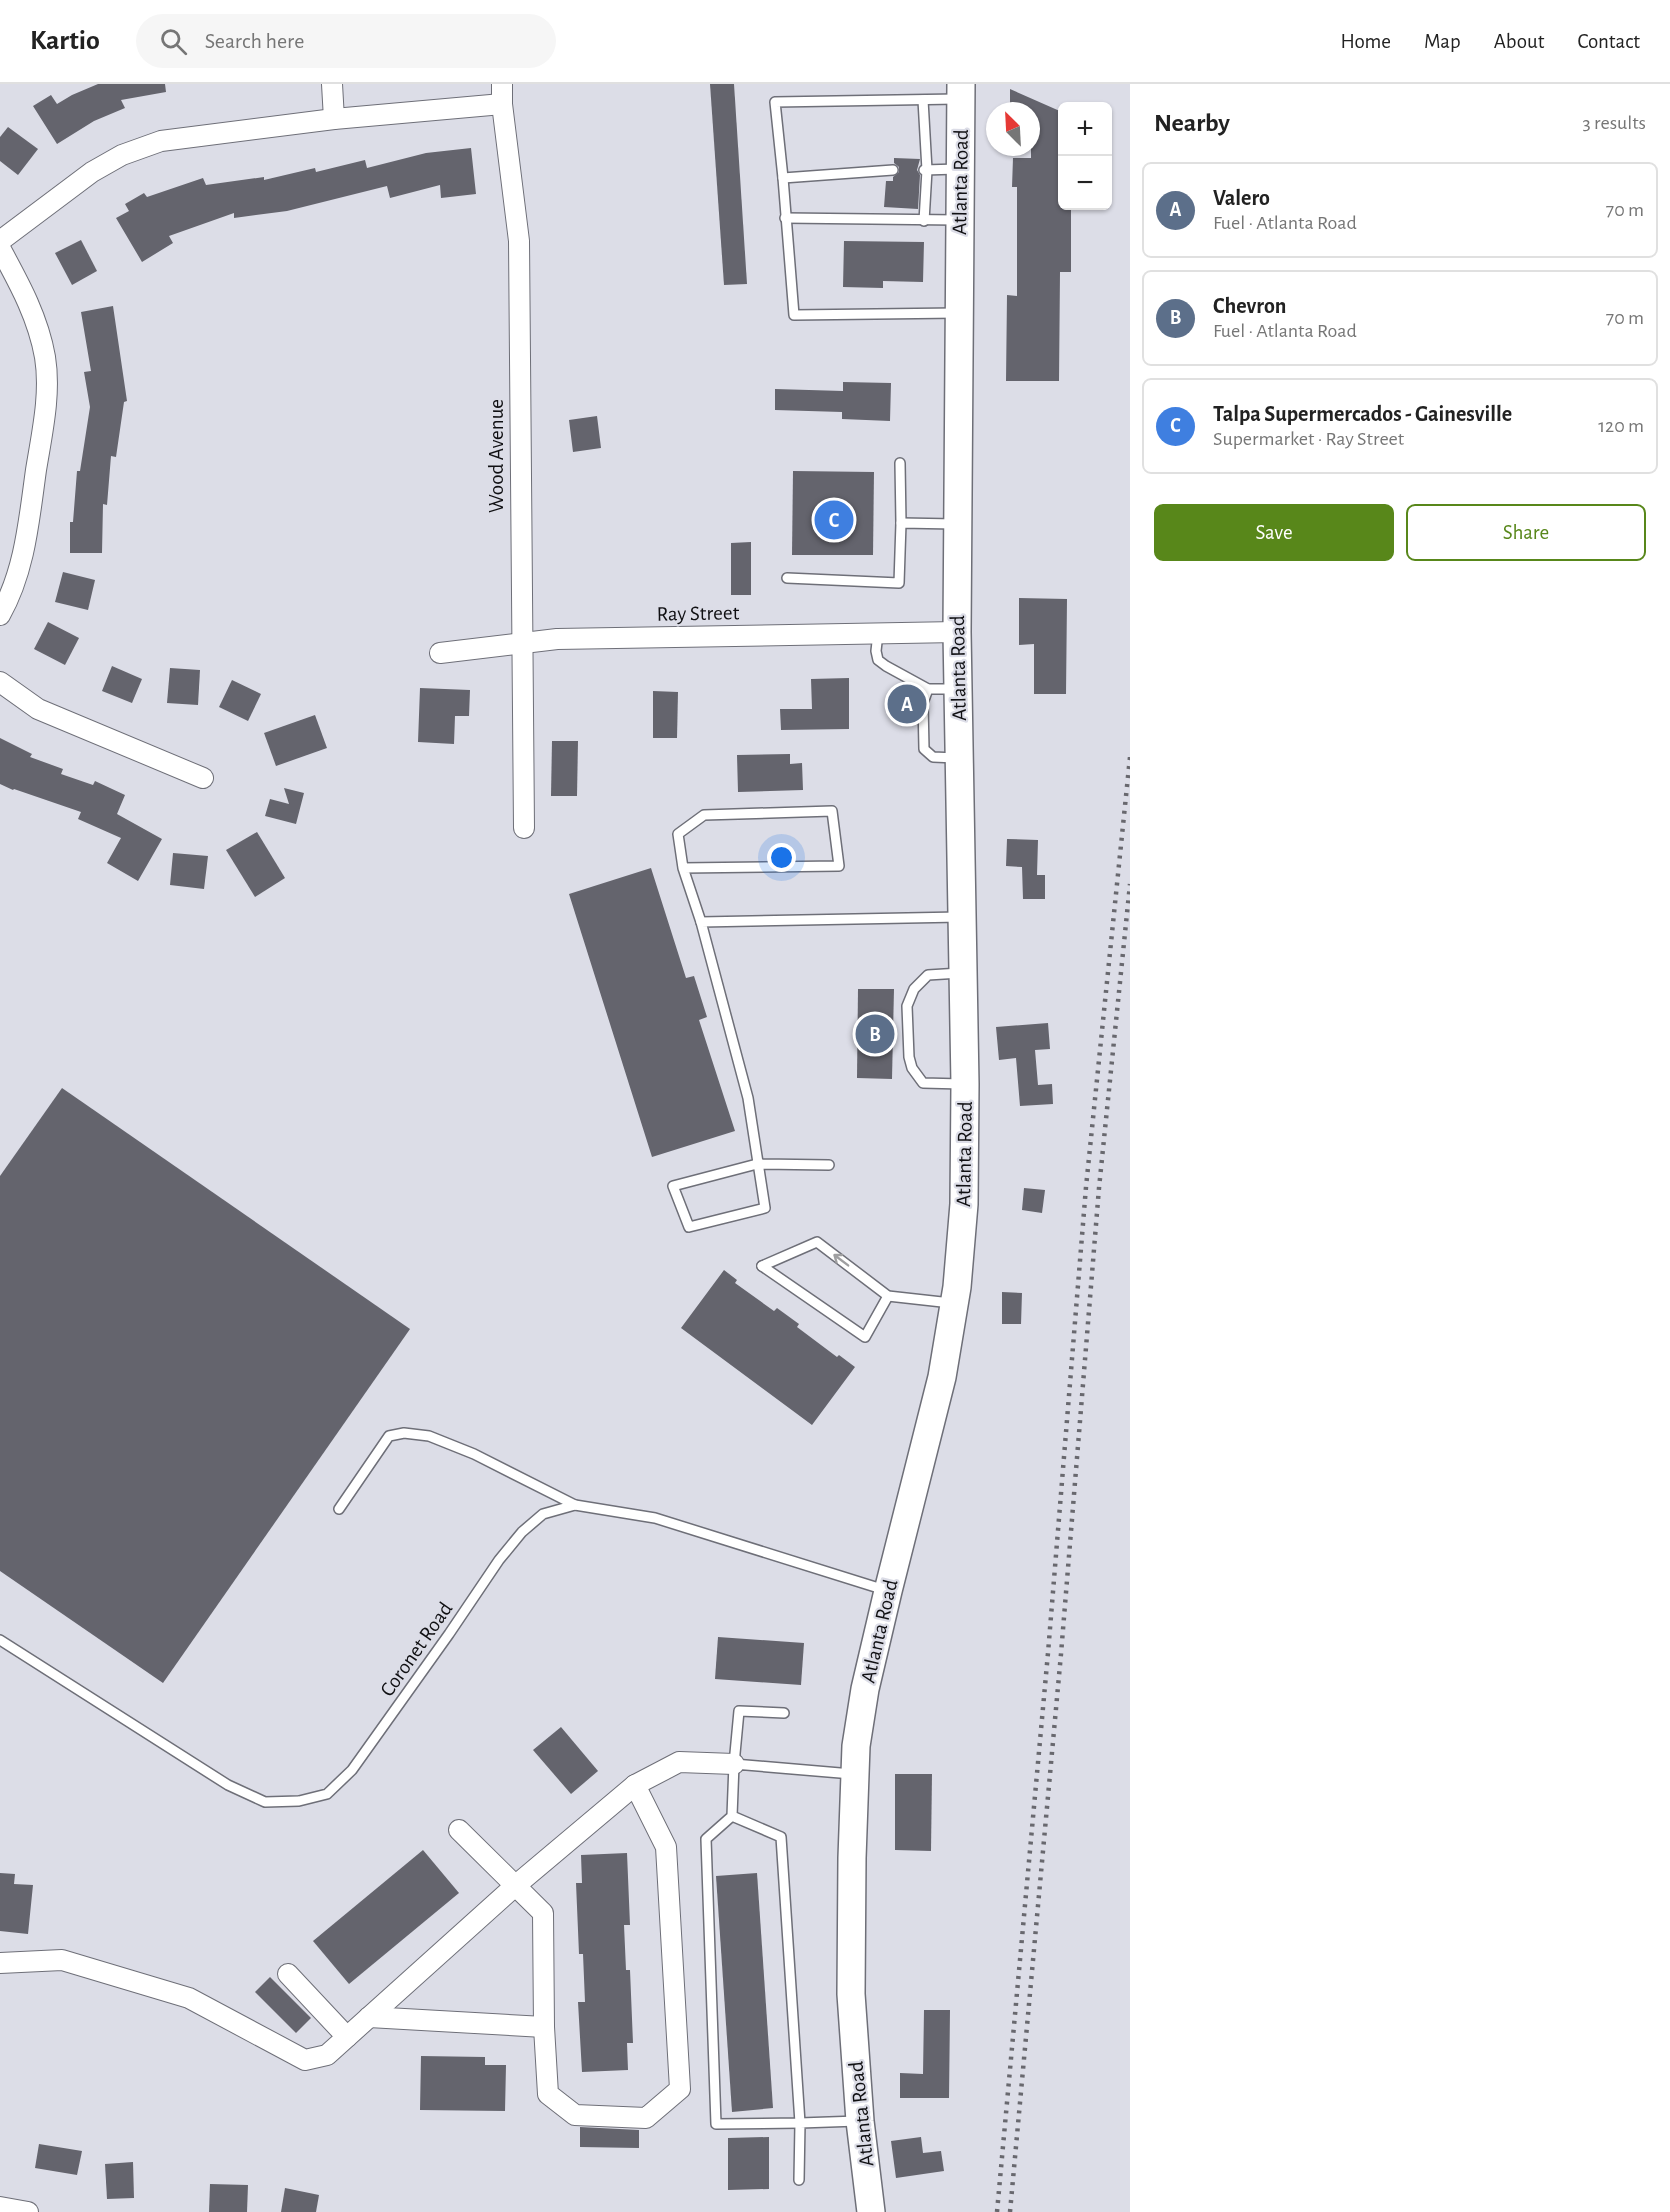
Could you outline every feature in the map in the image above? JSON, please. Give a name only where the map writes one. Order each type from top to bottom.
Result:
[{"type":"main road","name":"Atlanta Road","points":[[871,2212],[860,2121],[851,1994],[856,1746],[865,1689],[942,1377],[954,1303],[964,1204],[965,1084],[957,632],[961,91]]},
{"type":"street","points":[[332,84],[334,119]]},
{"type":"street","name":"Wood Avenue","points":[[502,84],[502,104],[519,241],[524,828]]},
{"type":"street","points":[[0,241],[92,172],[122,155],[161,141],[334,119],[502,104]]},
{"type":"street","points":[[0,248],[36,320],[45,358],[46,404],[23,554],[10,597],[0,615]]},
{"type":"street","name":"Ray Street","points":[[440,653],[557,639],[957,632]]},
{"type":"street","points":[[0,682],[38,709],[203,778]]},
{"type":"street","points":[[0,1963],[62,1960],[189,1998],[305,2060],[327,2055],[515,1886],[635,1785],[679,1762],[734,1764]]},
{"type":"street","points":[[459,1830],[543,1913],[544,2027],[548,2094],[575,2115],[646,2118],[680,2089],[666,1847],[635,1785]]},
{"type":"street","points":[[288,1974],[347,2037]]},
{"type":"street","points":[[369,2017],[544,2027]]},
{"type":"street","points":[[0,2207],[28,2212]]},
{"type":"lane","points":[[959,313],[794,315],[775,102],[923,100],[961,91]]},
{"type":"lane","points":[[923,100],[924,221]]},
{"type":"lane","points":[[925,170],[960,169]]},
{"type":"lane","points":[[783,178],[893,170]]},
{"type":"lane","points":[[785,218],[960,220]]},
{"type":"lane","points":[[787,578],[899,582],[900,464]]},
{"type":"lane","points":[[901,523],[958,524]]},
{"type":"lane","points":[[878,633],[876,651],[878,660],[886,666],[928,688],[958,689]]},
{"type":"lane","points":[[928,688],[922,703],[924,749],[933,757],[959,758]]},
{"type":"lane","points":[[682,868],[839,866],[832,811],[704,815],[678,834],[682,868],[700,922],[748,1098],[757,1164],[765,1208],[690,1227],[674,1186],[757,1164],[829,1165]]},
{"type":"lane","points":[[700,922],[962,917]]},
{"type":"lane","points":[[963,972],[928,975],[914,989],[907,1006],[909,1057],[912,1068],[923,1083],[965,1084]]},
{"type":"lane","points":[[888,1296],[865,1337],[762,1266],[817,1242],[888,1296],[954,1303]]},
{"type":"lane","points":[[339,1509],[389,1436],[404,1433],[429,1436],[474,1454],[576,1505]]},
{"type":"lane","name":"Coronet Road","points":[[0,1640],[228,1785],[265,1802],[299,1801],[327,1794],[352,1770],[499,1560],[522,1532],[543,1514],[576,1505],[655,1518],[888,1591]]},
{"type":"lane","points":[[784,1713],[739,1711],[732,1816],[705,1839],[716,2124],[860,2121]]},
{"type":"lane","points":[[734,1764],[854,1774]]},
{"type":"lane","points":[[732,1816],[781,1837],[800,2123],[800,2180]]},
{"type":"building","points":[[98,84],[165,84],[166,92],[121,100],[125,108],[94,121],[57,144],[33,106],[51,95],[57,104]]},
{"type":"building","points":[[710,84],[734,84],[747,284],[724,285]]},
{"type":"building","points":[[1010,89],[1039,102],[1010,102]]},
{"type":"building","points":[[1040,102],[1058,110],[1058,210],[1071,210],[1071,272],[1060,272],[1059,381],[1006,381],[1007,295],[1017,296],[1017,187],[1012,187],[1013,158],[1031,158],[1031,156],[1040,156]]},
{"type":"building","points":[[8,127],[38,149],[18,175],[0,161],[0,137]]},
{"type":"building","points":[[471,148],[476,194],[441,198],[440,185],[390,198],[387,186],[287,211],[234,218],[234,213],[169,236],[173,243],[142,262],[116,218],[129,211],[125,204],[144,193],[147,197],[203,178],[206,185],[264,177],[264,180],[315,168],[316,172],[365,160],[367,168],[426,153]]},
{"type":"building","points":[[894,158],[920,159],[917,170],[920,175],[918,209],[884,207],[886,181],[893,181],[893,177],[899,172]]},
{"type":"building","points":[[81,240],[97,271],[72,285],[55,253]]},
{"type":"building","points":[[844,241],[924,242],[923,282],[883,281],[883,288],[843,287]]},
{"type":"building","points":[[113,306],[127,401],[124,402],[116,457],[111,456],[107,505],[103,504],[102,553],[70,553],[70,522],[73,522],[77,471],[80,471],[90,407],[84,372],[91,371],[81,312]]},
{"type":"building","points":[[843,382],[891,383],[890,421],[842,419],[842,412],[775,410],[775,389],[843,391]]},
{"type":"building","points":[[597,416],[601,448],[573,452],[569,420]]},
{"type":"building","points":[[793,471],[874,472],[873,555],[792,555]]},
{"type":"building","points":[[751,542],[751,595],[731,595],[731,543]]},
{"type":"building","points":[[63,572],[95,580],[88,610],[55,602]]},
{"type":"building","points":[[1019,598],[1067,599],[1066,694],[1034,694],[1034,644],[1019,645]]},
{"type":"building","points":[[48,622],[79,638],[65,665],[34,649]]},
{"type":"building","points":[[112,666],[142,679],[132,703],[102,691]]},
{"type":"building","points":[[170,668],[200,670],[198,705],[167,703]]},
{"type":"building","points":[[849,678],[849,729],[781,730],[780,709],[812,709],[811,679]]},
{"type":"building","points":[[232,680],[261,694],[248,721],[219,707]]},
{"type":"building","points":[[420,688],[470,690],[469,716],[455,716],[454,744],[418,742]]},
{"type":"building","points":[[898,690],[915,690],[916,719],[899,720]]},
{"type":"building","points":[[653,691],[678,692],[677,738],[653,738]]},
{"type":"building","points":[[315,715],[327,748],[276,766],[264,733]]},
{"type":"building","points":[[0,738],[32,754],[30,757],[63,769],[61,774],[93,785],[95,781],[125,795],[117,814],[162,839],[138,881],[107,863],[121,838],[78,819],[81,812],[0,784]]},
{"type":"building","points":[[552,741],[578,741],[577,796],[551,796]]},
{"type":"building","points":[[790,754],[790,764],[802,763],[803,790],[738,792],[737,755]]},
{"type":"building","points":[[284,788],[304,793],[296,824],[265,816],[270,799],[289,804]]},
{"type":"building","points":[[257,832],[285,878],[255,897],[226,850]]},
{"type":"building","points":[[1007,839],[1038,840],[1037,875],[1045,875],[1045,899],[1023,899],[1022,867],[1006,866]]},
{"type":"building","points":[[173,853],[208,856],[204,889],[170,885]]},
{"type":"building","points":[[651,868],[686,978],[694,976],[707,1017],[699,1020],[735,1131],[652,1157],[569,894]]},
{"type":"building","points":[[858,989],[894,989],[892,1079],[857,1078]]},
{"type":"building","points":[[1048,1023],[1050,1049],[1035,1050],[1038,1085],[1052,1084],[1053,1104],[1020,1106],[1016,1058],[999,1060],[996,1027]]},
{"type":"building","points":[[62,1088],[410,1329],[163,1683],[0,1571],[0,1176]]},
{"type":"building","points":[[1024,1188],[1045,1190],[1042,1213],[1022,1210]]},
{"type":"building","points":[[724,1270],[737,1280],[735,1283],[774,1311],[777,1308],[799,1324],[797,1327],[837,1357],[839,1355],[855,1367],[812,1425],[681,1328]]},
{"type":"building","points":[[1002,1292],[1022,1293],[1021,1324],[1002,1324]]},
{"type":"building","points":[[718,1637],[804,1643],[801,1685],[715,1679]]},
{"type":"building","points":[[561,1727],[598,1771],[571,1794],[533,1750]]},
{"type":"building","points":[[895,1774],[932,1774],[931,1851],[895,1850]]},
{"type":"building","points":[[423,1850],[459,1893],[349,1984],[313,1941]]},
{"type":"building","points":[[627,1853],[630,1925],[624,1925],[626,1970],[630,1970],[633,2043],[627,2043],[628,2070],[582,2072],[578,2002],[585,2002],[583,1954],[579,1954],[576,1883],[582,1883],[581,1855]]},
{"type":"building","points":[[0,1873],[15,1874],[14,1884],[33,1885],[28,1934],[0,1931]]},
{"type":"building","points":[[757,1873],[773,2108],[732,2112],[716,1876]]},
{"type":"building","points":[[270,1977],[311,2018],[296,2033],[255,1992]]},
{"type":"building","points":[[924,2010],[950,2010],[949,2098],[900,2098],[900,2073],[923,2074]]},
{"type":"building","points":[[421,2056],[485,2057],[485,2065],[506,2065],[505,2111],[420,2110]]},
{"type":"building","points":[[580,2127],[639,2130],[639,2148],[580,2147]]},
{"type":"building","points":[[769,2137],[769,2189],[728,2190],[728,2138]]},
{"type":"building","points":[[921,2137],[923,2153],[941,2151],[944,2171],[896,2178],[891,2141]]},
{"type":"building","points":[[39,2144],[82,2151],[77,2175],[35,2168]]},
{"type":"building","points":[[133,2162],[134,2198],[107,2199],[105,2164]]},
{"type":"building","points":[[210,2184],[248,2185],[247,2212],[209,2212]]},
{"type":"building","points":[[285,2188],[319,2195],[316,2212],[281,2212]]},
{"type":"railway","points":[[997,2212],[1048,1653],[1086,1187],[1130,757]]},
{"type":"railway","points":[[1010,2212],[1061,1654],[1099,1188],[1130,884]]},
{"type":"place","name":"Talpa Supermercados - Gainesville","points":[[834,520]]},
{"type":"place","name":"Valero","points":[[907,704]]},
{"type":"place","name":"Chevron","points":[[875,1034]]}]
